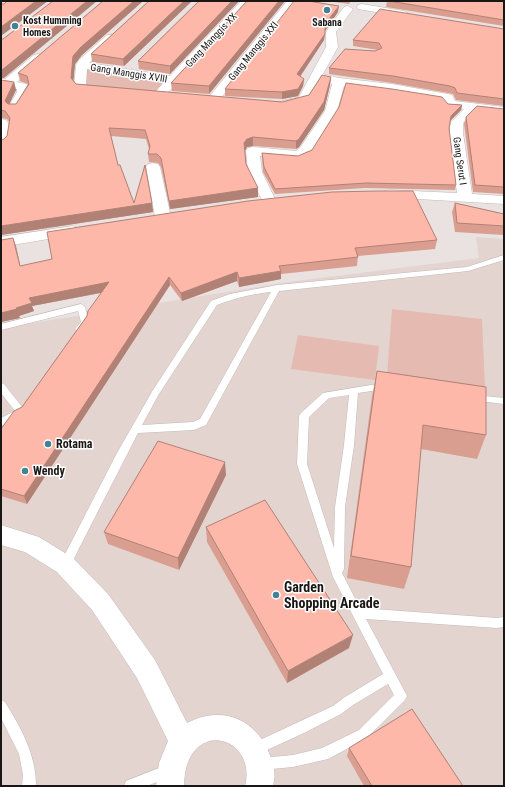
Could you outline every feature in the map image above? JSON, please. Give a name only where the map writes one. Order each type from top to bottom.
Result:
[{"type":"street","name":"Gang Manggis XX","points":[[158,96],[247,1]]},
{"type":"street","name":"Gang Manggis XXI","points":[[213,100],[297,1]]},
{"type":"street","points":[[268,104],[282,105],[304,99],[332,47],[331,32],[344,8],[364,4],[416,16]]},
{"type":"street","name":"Gang Manggis XVIII","points":[[122,27],[85,60],[82,65],[174,80]]},
{"type":"street","points":[[330,49],[345,51]]},
{"type":"street","points":[[4,83],[44,52]]},
{"type":"street","points":[[128,72],[139,61]]},
{"type":"street","points":[[82,65],[80,86],[83,88],[113,91]]},
{"type":"street","points":[[316,76],[339,82],[448,98],[449,103],[504,111]]},
{"type":"street","points":[[285,200],[262,202],[255,172],[253,151],[298,155],[306,152],[331,111],[339,82]]},
{"type":"street","points":[[4,83],[23,87],[23,92],[14,108]]},
{"type":"street","points":[[143,94],[174,97]]},
{"type":"street","points":[[306,95],[334,100]]},
{"type":"street","points":[[197,99],[226,102]]},
{"type":"street","name":"Gang Serut I","points":[[465,197],[456,133],[457,122],[466,115],[472,107]]},
{"type":"street","points":[[1,123],[4,127],[1,143]]},
{"type":"street","points":[[148,219],[170,216],[153,167]]},
{"type":"street","points":[[376,194],[504,200]]},
{"type":"street","points":[[1,242],[88,228]]},
{"type":"street","points":[[1,535],[31,544],[65,564],[100,602],[146,669],[183,742]]},
{"type":"street","points":[[170,778],[175,754],[183,742],[201,730],[221,727],[234,731],[246,738],[259,773]]},
{"type":"lane","points":[[65,564],[156,392],[214,303],[256,290],[468,269],[504,257]]},
{"type":"lane","points":[[136,429],[194,426],[202,422],[277,288]]},
{"type":"lane","points":[[1,327],[81,307],[85,322],[76,335]]},
{"type":"lane","points":[[1,386],[23,408],[1,422]]},
{"type":"lane","points":[[259,773],[293,761],[323,754],[363,734],[401,696],[338,577],[302,464],[304,416],[326,395],[371,388],[394,391]]},
{"type":"lane","points":[[338,577],[340,507],[349,445],[354,391]]},
{"type":"lane","points":[[465,397],[504,401]]},
{"type":"lane","points":[[357,613],[497,623],[504,622]]},
{"type":"lane","points":[[259,773],[302,728],[337,710],[349,701],[391,676]]},
{"type":"lane","points":[[1,706],[24,750],[30,778],[29,786]]},
{"type":"lane","points":[[131,786],[170,778]]},
{"type":"shaded area","points":[[88,68],[167,81],[154,97],[81,92],[83,74]]},
{"type":"shaded area","points":[[476,237],[504,239],[504,786],[1,786],[1,328],[288,282],[479,258]]},
{"type":"shaded area","points":[[392,309],[482,319],[485,388],[387,376]]},
{"type":"shaded area","points":[[298,335],[379,346],[375,380],[291,369]]},
{"type":"building","points":[[7,1],[36,1],[1,27],[1,4],[4,4]]},
{"type":"building","points":[[53,1],[87,1],[1,70],[1,39]]},
{"type":"building","points":[[103,1],[134,1],[81,47],[73,56],[71,78],[76,84],[282,102],[309,95],[322,75],[331,77],[324,102],[299,139],[296,141],[253,137],[247,139],[244,143],[246,164],[258,188],[169,201],[161,158],[157,154],[148,154],[150,146],[145,130],[109,128],[118,165],[120,165],[134,203],[145,165],[152,203],[1,226],[1,140],[7,136],[10,118],[5,111],[1,110],[1,80],[14,82],[5,101],[8,104],[16,104],[29,84],[27,76],[18,73]]},
{"type":"building","points":[[149,1],[184,1],[123,59],[91,54]]},
{"type":"building","points":[[199,1],[232,1],[170,66],[138,61]]},
{"type":"building","points":[[247,1],[279,1],[209,86],[171,83]]},
{"type":"building","points":[[294,1],[308,1],[339,6],[325,24],[325,34],[297,74],[304,79],[298,89],[282,92],[225,89]]},
{"type":"building","points":[[389,1],[504,1],[504,20]]},
{"type":"building","points":[[380,9],[504,29],[504,99],[457,93],[455,88],[450,86],[393,76],[329,68],[345,49],[375,51],[382,48],[379,43],[353,40]]},
{"type":"building","points":[[346,83],[442,97],[448,104],[462,105],[451,116],[449,128],[456,185],[366,183],[275,189],[264,167],[262,153],[298,156],[312,150],[339,107]]},
{"type":"building","points":[[477,106],[504,109],[504,187],[475,185],[466,117]]},
{"type":"building","points":[[413,191],[437,240],[355,248],[358,257],[279,266],[281,271],[239,278],[237,272],[181,293],[169,277],[24,496],[1,489],[1,429],[14,411],[22,407],[87,316],[88,311],[109,282],[29,298],[32,303],[1,313],[1,240],[13,238],[20,266],[52,259],[47,232],[248,201],[332,192]]},
{"type":"building","points":[[455,203],[504,214],[504,226],[457,223]]},
{"type":"building","points":[[377,371],[486,387],[486,435],[423,425],[411,567],[351,556]]},
{"type":"building","points":[[158,441],[225,462],[178,558],[104,532]]},
{"type":"building","name":"Garden Shopping Arcade","points":[[265,500],[353,635],[288,671],[206,527]]},
{"type":"building","points":[[412,709],[463,786],[372,786],[349,748]]},
{"type":"place","name":"Sabana","points":[[327,10]]},
{"type":"place","name":"Kost Humming Homes","points":[[15,26]]},
{"type":"place","name":"Rotama","points":[[48,444]]},
{"type":"place","name":"Wendy","points":[[25,471]]},
{"type":"place","name":"Garden Shopping Arcade","points":[[276,595]]}]
